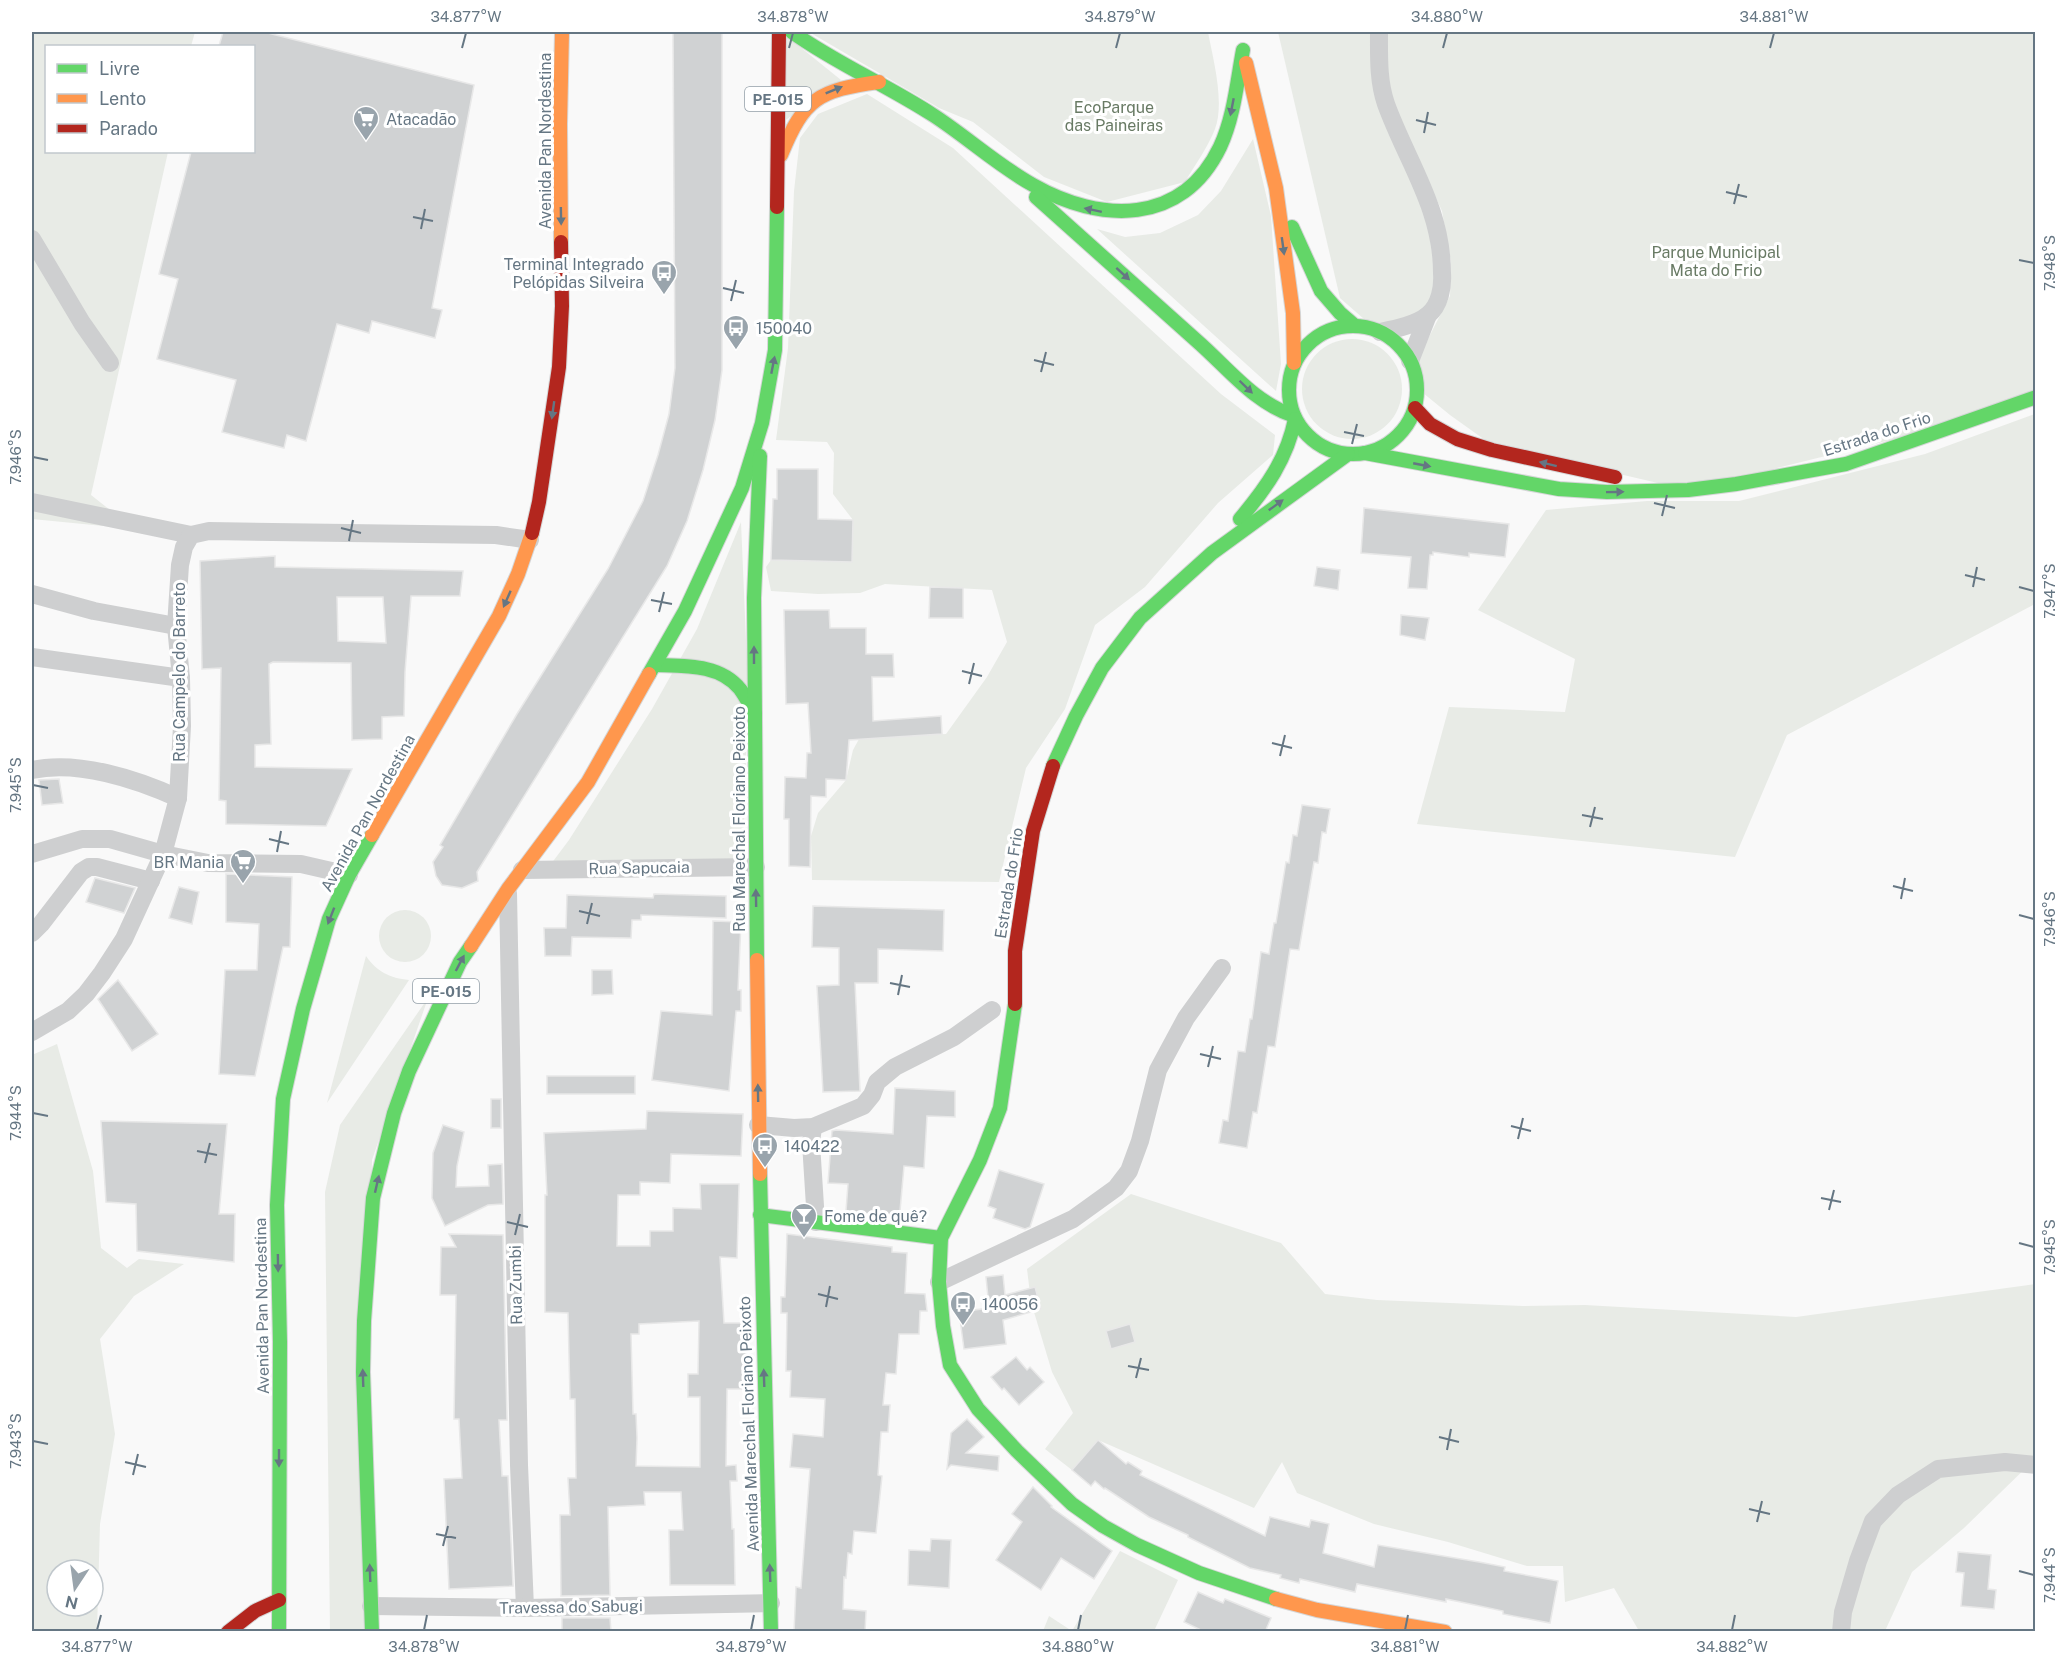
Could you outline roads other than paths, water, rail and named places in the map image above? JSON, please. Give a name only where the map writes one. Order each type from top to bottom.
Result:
[{"type":"main road","name":"Avenida Pan Nordestina","points":[[279,1632],[280,1342],[277,1205],[283,1099],[303,1009],[329,919],[349,875],[499,616],[530,540],[539,502],[559,368],[562,306],[560,124],[562,32]]},
{"type":"main road","name":"PE-015","points":[[372,1632],[363,1372],[366,1287],[374,1198],[394,1113],[409,1071],[460,963],[508,889],[588,782],[685,611],[742,488],[762,423],[775,351],[779,32]]},
{"type":"main road","points":[[792,32],[819,52],[879,82],[933,115],[1033,185],[1085,208],[1110,213],[1145,210],[1167,202],[1192,186],[1213,158],[1228,123],[1242,45],[1276,188],[1293,313],[1294,363],[1288,389],[1289,403],[1294,417],[1307,435],[1324,448],[1348,454],[1365,453],[1392,441],[1406,427],[1415,408],[1418,388],[1410,361],[1395,341],[1380,332],[1354,325],[1323,333],[1306,345],[1294,363]]},
{"type":"main road","points":[[777,167],[791,128],[809,104],[820,96],[845,86],[879,82]]},
{"type":"main road","points":[[988,154],[1257,397],[1270,408],[1294,417]]},
{"type":"main road","points":[[1276,188],[1321,291],[1354,325]]},
{"type":"main road","name":"Estrada do Frio","points":[[1365,453],[1558,489],[1607,492],[1688,490],[1748,482],[1846,464],[2036,397]]},
{"type":"main road","name":"Estrada do Frio","points":[[1415,408],[1430,424],[1442,431],[1457,439],[1492,450],[1572,470],[1688,490]]},
{"type":"main road","name":"Estrada do Frio","points":[[1212,553],[1270,483],[1282,463],[1291,440],[1294,417]]},
{"type":"main road","name":"Rua Marechal Floriano Peixoto","points":[[760,1215],[754,598],[762,423]]},
{"type":"main road","name":"Estrada do Frio","points":[[1348,454],[1212,553],[1140,618],[1102,668],[1076,716],[1052,769],[1034,831],[1015,951],[1016,991],[1000,1108],[980,1160],[941,1238],[939,1273],[943,1326],[950,1365],[978,1409],[1017,1451],[1072,1504],[1103,1526],[1137,1545],[1199,1573],[1256,1594],[1317,1610],[1444,1632]]},
{"type":"main road","points":[[656,665],[707,669],[725,677],[739,687],[755,714]]},
{"type":"main road","points":[[760,1215],[941,1238]]},
{"type":"main road","name":"Avenida Marechal Floriano Peixoto","points":[[760,1215],[771,1632]]},
{"type":"main road","points":[[228,1632],[255,1611],[279,1600]]},
{"type":"street","points":[[1379,32],[1379,74],[1385,103],[1431,206],[1441,250],[1443,286],[1437,303],[1428,315],[1410,361]]},
{"type":"street","points":[[32,238],[82,323],[110,363]]},
{"type":"street","points":[[1380,332],[1394,329],[1428,315]]},
{"type":"street","points":[[32,502],[191,535],[209,531],[496,535],[530,540]]},
{"type":"street","name":"Rua Campelo do Barreto","points":[[32,1032],[68,1011],[86,994],[124,939],[163,854],[177,798],[182,726],[182,678],[176,626],[180,565],[184,547],[191,535]]},
{"type":"street","points":[[32,594],[94,611],[176,626]]},
{"type":"street","points":[[32,657],[182,678]]},
{"type":"street","points":[[32,770],[81,769],[117,775],[157,788],[177,798]]},
{"type":"street","points":[[32,854],[82,839],[110,839],[163,854],[208,862],[301,864],[349,875]]},
{"type":"street","points":[[32,933],[81,872],[89,867],[98,867],[151,881]]},
{"type":"street","name":"Rua Sapucaia","points":[[522,870],[756,867]]},
{"type":"street","name":"Rua Zumbi","points":[[508,889],[519,1454],[525,1608]]},
{"type":"street","points":[[939,1273],[1072,1219],[1116,1188],[1129,1171],[1140,1141],[1158,1070],[1186,1018],[1222,968]]},
{"type":"street","points":[[758,1125],[813,1127],[863,1106],[872,1095],[877,1082],[894,1067],[954,1037],[992,1010]]},
{"type":"street","points":[[813,1127],[811,1143],[816,1222]]},
{"type":"street","points":[[1841,1632],[1843,1612],[1857,1561],[1873,1521],[1899,1495],[1938,1469],[2005,1462],[2036,1465]]},
{"type":"street","name":"Travessa do Sabugi","points":[[371,1606],[525,1608],[771,1603]]},
{"type":"place","name":"Atacadão","points":[[366,142]]},
{"type":"place","name":"Terminal Integrado Pelópidas Silveira","points":[[664,296]]},
{"type":"place","name":"150040","points":[[736,351]]},
{"type":"place","name":"BR Mania","points":[[243,885]]},
{"type":"place","name":"140422","points":[[765,1169]]},
{"type":"place","name":"Fome de quê?","points":[[804,1239]]},
{"type":"place","name":"140056","points":[[963,1327]]},
{"type":"park label","name":"EcoParque das Paineiras","points":[[1114,116]]},
{"type":"park label","name":"Parque Municipal Mata do Frio","points":[[1716,261]]}]
